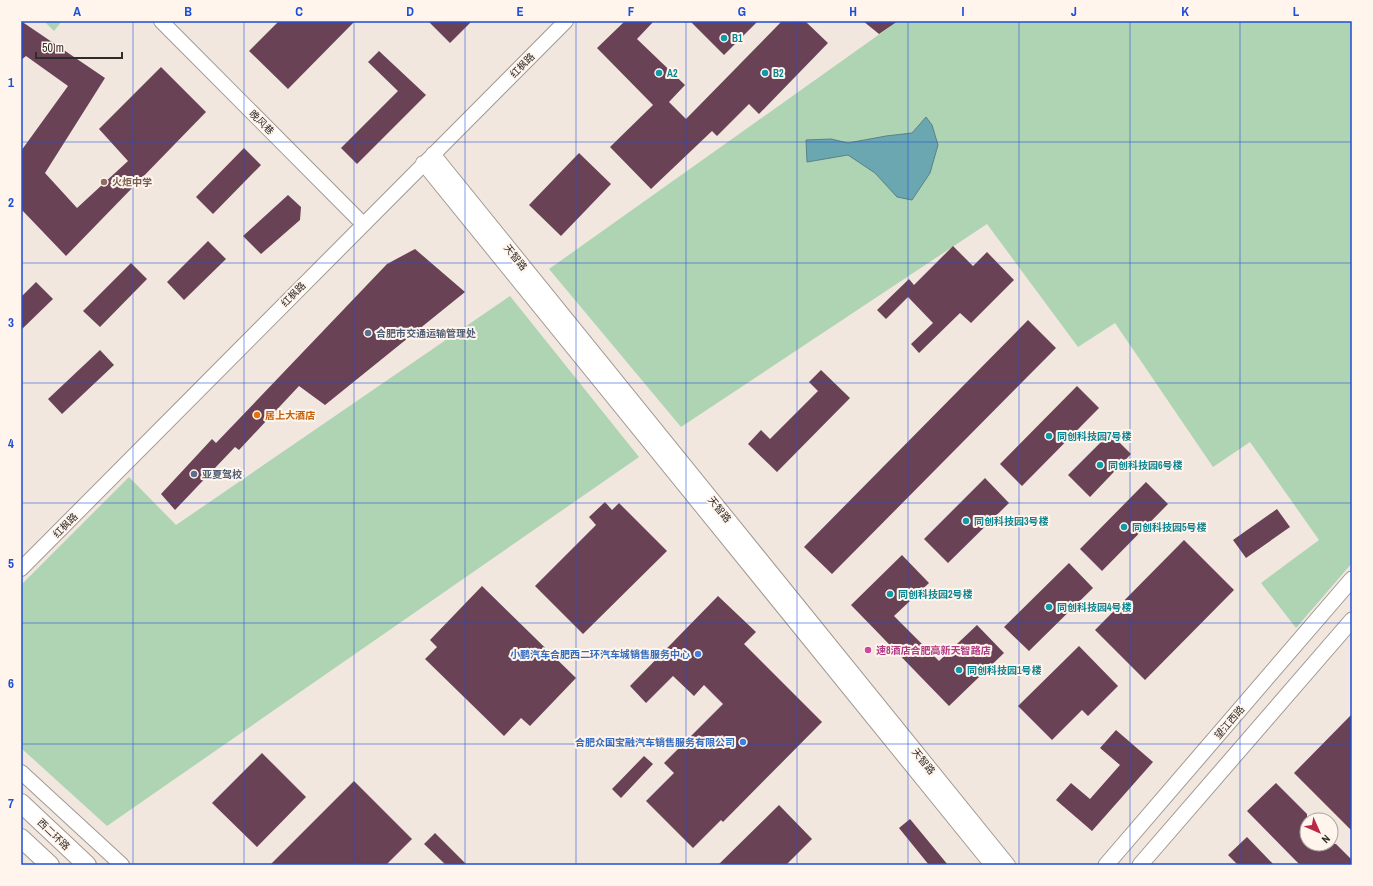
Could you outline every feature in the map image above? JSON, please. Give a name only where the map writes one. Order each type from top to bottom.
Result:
[{"type":"highway","name":"西二环路","points":[[21,803],[87,865]]},
{"type":"highway","points":[[21,838],[50,865]]},
{"type":"main road","name":"望江西路","points":[[1106,865],[1352,579]]},
{"type":"main road","points":[[1140,865],[1352,620]]},
{"type":"street","name":"晚风巷","points":[[161,21],[363,224]]},
{"type":"street","name":"红枫路","points":[[21,569],[428,158],[566,21]]},
{"type":"street","name":"天智路","points":[[428,158],[992,865]]},
{"type":"street","name":"天智路","points":[[428,158],[1008,865]]},
{"type":"street","points":[[21,772],[122,865]]},
{"type":"green space","points":[[44,21],[62,21],[54,31]]},
{"type":"green space","points":[[898,21],[1352,21],[1352,563],[1296,628],[1261,583],[1319,540],[1250,442],[1213,467],[1115,323],[1078,347],[987,224],[681,427],[549,269]]},
{"type":"green space","points":[[510,296],[639,457],[107,826],[21,748],[21,585],[129,477],[176,525]]},
{"type":"water","points":[[926,117],[932,125],[938,145],[930,173],[912,200],[897,197],[875,173],[848,155],[807,162],[806,140],[831,139],[848,143],[912,133]]},
{"type":"building","points":[[21,21],[105,78],[45,173],[77,208],[128,161],[99,129],[161,67],[206,112],[66,256],[21,209],[21,151],[68,86],[26,56],[21,60]]},
{"type":"building","points":[[279,21],[355,21],[288,89],[249,51]]},
{"type":"building","points":[[428,21],[472,21],[450,43]]},
{"type":"building","points":[[625,21],[654,21],[637,39],[685,85],[669,102],[686,119],[782,21],[805,21],[828,43],[759,114],[749,104],[717,136],[712,131],[651,189],[610,147],[653,105],[597,48]]},
{"type":"building","name":"B1","points":[[690,21],[758,21],[724,55]]},
{"type":"building","points":[[863,21],[898,21],[879,34]]},
{"type":"building","points":[[379,51],[426,95],[357,164],[341,148],[398,91],[368,62]]},
{"type":"building","points":[[244,148],[261,165],[213,214],[196,197]]},
{"type":"building","points":[[579,153],[611,184],[561,236],[529,205]]},
{"type":"building","points":[[288,195],[301,207],[300,220],[261,254],[243,236]]},
{"type":"building","points":[[208,241],[226,259],[184,300],[167,282]]},
{"type":"building","points":[[953,246],[973,266],[987,252],[1014,280],[971,323],[960,313],[919,353],[911,344],[933,323],[908,297],[886,319],[877,310],[909,279],[914,285]]},
{"type":"building","name":"合肥市交通运输管理处","points":[[415,249],[465,292],[325,405],[299,386],[239,450],[235,447],[175,510],[161,494],[212,439],[216,443],[387,264]]},
{"type":"building","points":[[131,263],[147,279],[100,327],[83,311]]},
{"type":"building","points":[[36,282],[53,299],[21,330],[21,297]]},
{"type":"building","points":[[1028,320],[1056,348],[832,574],[804,547]]},
{"type":"building","points":[[100,350],[114,365],[62,414],[48,399]]},
{"type":"building","points":[[821,370],[850,398],[777,472],[748,444],[761,430],[770,439],[818,391],[809,382]]},
{"type":"building","name":"同创科技园7号楼","points":[[1077,386],[1099,408],[1022,486],[1000,464]]},
{"type":"building","name":"同创科技园6号楼","points":[[1110,433],[1131,454],[1090,497],[1068,475]]},
{"type":"building","name":"同创科技园3号楼","points":[[985,478],[1009,503],[948,563],[924,539]]},
{"type":"building","name":"同创科技园5号楼","points":[[1146,482],[1168,504],[1102,571],[1080,549]]},
{"type":"building","points":[[605,502],[612,510],[619,503],[667,551],[583,634],[535,586],[596,525],[589,517]]},
{"type":"building","points":[[1277,509],[1290,527],[1246,558],[1233,540]]},
{"type":"building","points":[[1184,540],[1234,590],[1145,680],[1095,630]]},
{"type":"building","points":[[902,555],[929,583],[894,616],[939,661],[977,625],[1004,653],[949,706],[851,605]]},
{"type":"building","name":"同创科技园4号楼","points":[[1069,563],[1093,588],[1029,651],[1004,627]]},
{"type":"building","points":[[482,586],[576,678],[530,726],[521,718],[504,736],[425,659],[437,647],[430,640]]},
{"type":"building","points":[[718,596],[756,632],[744,644],[822,722],[723,822],[721,820],[693,848],[646,801],[674,773],[664,763],[723,704],[704,685],[694,696],[673,676],[646,703],[630,686]]},
{"type":"building","points":[[1079,646],[1118,686],[1088,716],[1082,710],[1052,740],[1018,706]]},
{"type":"building","points":[[1352,714],[1352,831],[1339,818],[1339,812],[1333,812],[1294,773]]},
{"type":"building","points":[[1116,730],[1153,762],[1092,831],[1056,800],[1071,783],[1090,799],[1120,765],[1100,748]]},
{"type":"building","points":[[262,753],[306,797],[257,847],[212,803]]},
{"type":"building","points":[[644,756],[653,764],[621,798],[612,789]]},
{"type":"building","points":[[354,781],[412,839],[386,865],[270,865]]},
{"type":"building","points":[[1276,783],[1305,812],[1299,812],[1299,852],[1339,852],[1339,847],[1352,860],[1352,865],[1300,865],[1247,811]]},
{"type":"building","points":[[779,805],[812,839],[786,865],[718,865]]},
{"type":"building","points":[[910,819],[948,865],[929,865],[899,828]]},
{"type":"building","points":[[435,833],[467,865],[446,865],[424,844]]},
{"type":"building","points":[[1247,837],[1274,865],[1238,865],[1228,855]]},
{"type":"place","name":"B1","points":[[724,38]]},
{"type":"place","name":"A2","points":[[659,73]]},
{"type":"place","name":"B2","points":[[765,73]]},
{"type":"place","name":"火炬中学","points":[[104,182]]},
{"type":"place","name":"合肥市交通运输管理处","points":[[368,333]]},
{"type":"place","name":"居上大酒店","points":[[257,415]]},
{"type":"place","name":"同创科技园7号楼","points":[[1049,436]]},
{"type":"place","name":"同创科技园6号楼","points":[[1100,465]]},
{"type":"place","name":"亚夏驾校","points":[[194,474]]},
{"type":"place","name":"同创科技园3号楼","points":[[966,521]]},
{"type":"place","name":"同创科技园5号楼","points":[[1124,527]]},
{"type":"place","name":"同创科技园2号楼","points":[[890,594]]},
{"type":"place","name":"同创科技园4号楼","points":[[1049,607]]},
{"type":"place","name":"速8酒店合肥高新天智路店","points":[[868,650]]},
{"type":"place","name":"小鹏汽车合肥西二环汽车城销售服务中心","points":[[698,654]]},
{"type":"place","name":"同创科技园1号楼","points":[[959,670]]},
{"type":"place","name":"合肥众国宝融汽车销售服务有限公司","points":[[743,742]]}]
